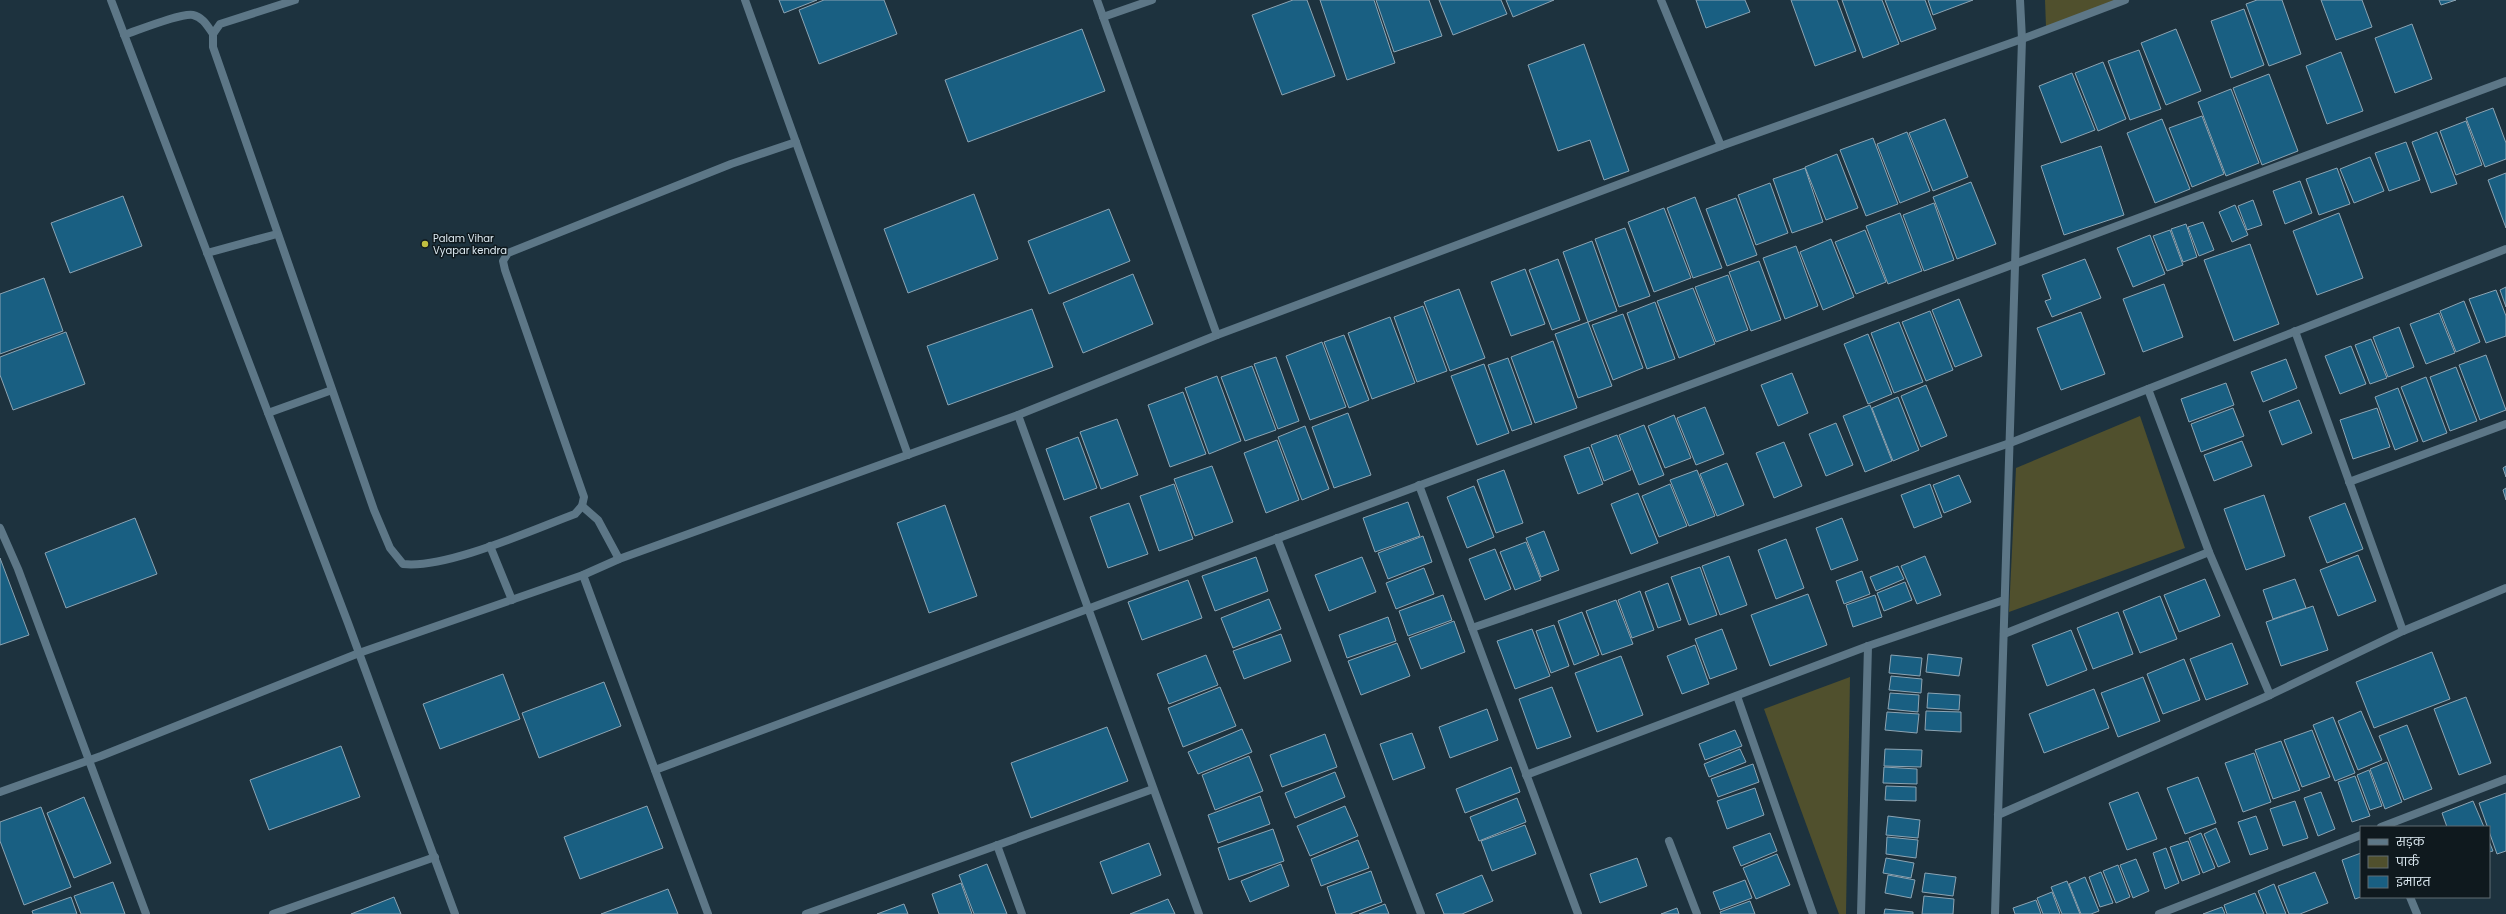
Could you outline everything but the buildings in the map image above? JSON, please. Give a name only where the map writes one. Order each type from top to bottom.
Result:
[{"type":"street","points":[[112,0],[359,653],[455,914]]},
{"type":"street","points":[[213,34],[220,24],[233,18],[295,0]]},
{"type":"street","points":[[745,0],[908,455]]},
{"type":"street","points":[[1097,0],[1217,335]]},
{"type":"street","points":[[1103,17],[1152,0]]},
{"type":"street","points":[[1662,0],[1721,146]]},
{"type":"street","points":[[1995,914],[2022,39],[2020,0]]},
{"type":"street","points":[[0,792],[88,760],[359,653],[584,574],[619,559],[1018,415],[1217,335],[1721,146],[2022,39],[2125,0]]},
{"type":"street","points":[[124,35],[182,16],[194,15],[204,21],[213,34],[213,47],[216,61],[374,510],[390,548],[403,564],[418,566],[490,546],[575,514],[582,506],[584,497],[503,260],[508,253],[731,164],[796,142]]},
{"type":"street","points":[[655,770],[1419,485],[2015,266],[2506,81]]},
{"type":"street","points":[[207,253],[277,234]]},
{"type":"street","points":[[1472,628],[2010,443],[2506,250]]},
{"type":"street","points":[[2295,331],[2403,630]]},
{"type":"street","points":[[2148,389],[2209,552],[2270,695]]},
{"type":"street","points":[[268,413],[332,390]]},
{"type":"street","points":[[1018,415],[1087,609],[1199,914]]},
{"type":"street","points":[[2349,482],[2506,424]]},
{"type":"street","points":[[1419,485],[1578,914]]},
{"type":"street","points":[[582,506],[598,520],[619,559]]},
{"type":"street","points":[[0,528],[18,569],[146,914]]},
{"type":"street","points":[[1277,538],[1421,914]]},
{"type":"street","points":[[490,546],[512,600]]},
{"type":"street","points":[[2004,634],[2209,552]]},
{"type":"street","points":[[584,574],[708,914]]},
{"type":"street","points":[[1998,815],[2270,695],[2403,630],[2506,588]]},
{"type":"street","points":[[1526,774],[1868,646],[2004,600]]},
{"type":"street","points":[[1861,914],[1868,646]]},
{"type":"street","points":[[1736,696],[1813,914]]},
{"type":"street","points":[[2384,826],[2506,779]]},
{"type":"street","points":[[806,914],[1153,789]]},
{"type":"street","points":[[2159,914],[2360,835]]},
{"type":"street","points":[[1669,841],[1697,914]]},
{"type":"street","points":[[997,845],[1022,914]]},
{"type":"street","points":[[273,914],[435,857]]},
{"type":"street","points":[[2410,898],[2417,914]]},
{"type":"green space","points":[[2045,0],[2124,0],[2046,27]]},
{"type":"green space","points":[[2140,416],[2185,548],[2009,612],[2016,468]]},
{"type":"green space","points":[[1850,677],[1846,914],[1839,914],[1764,709]]},
{"type":"place","name":"Palam Vihar Vyapar kendra","points":[[425,244]]}]
